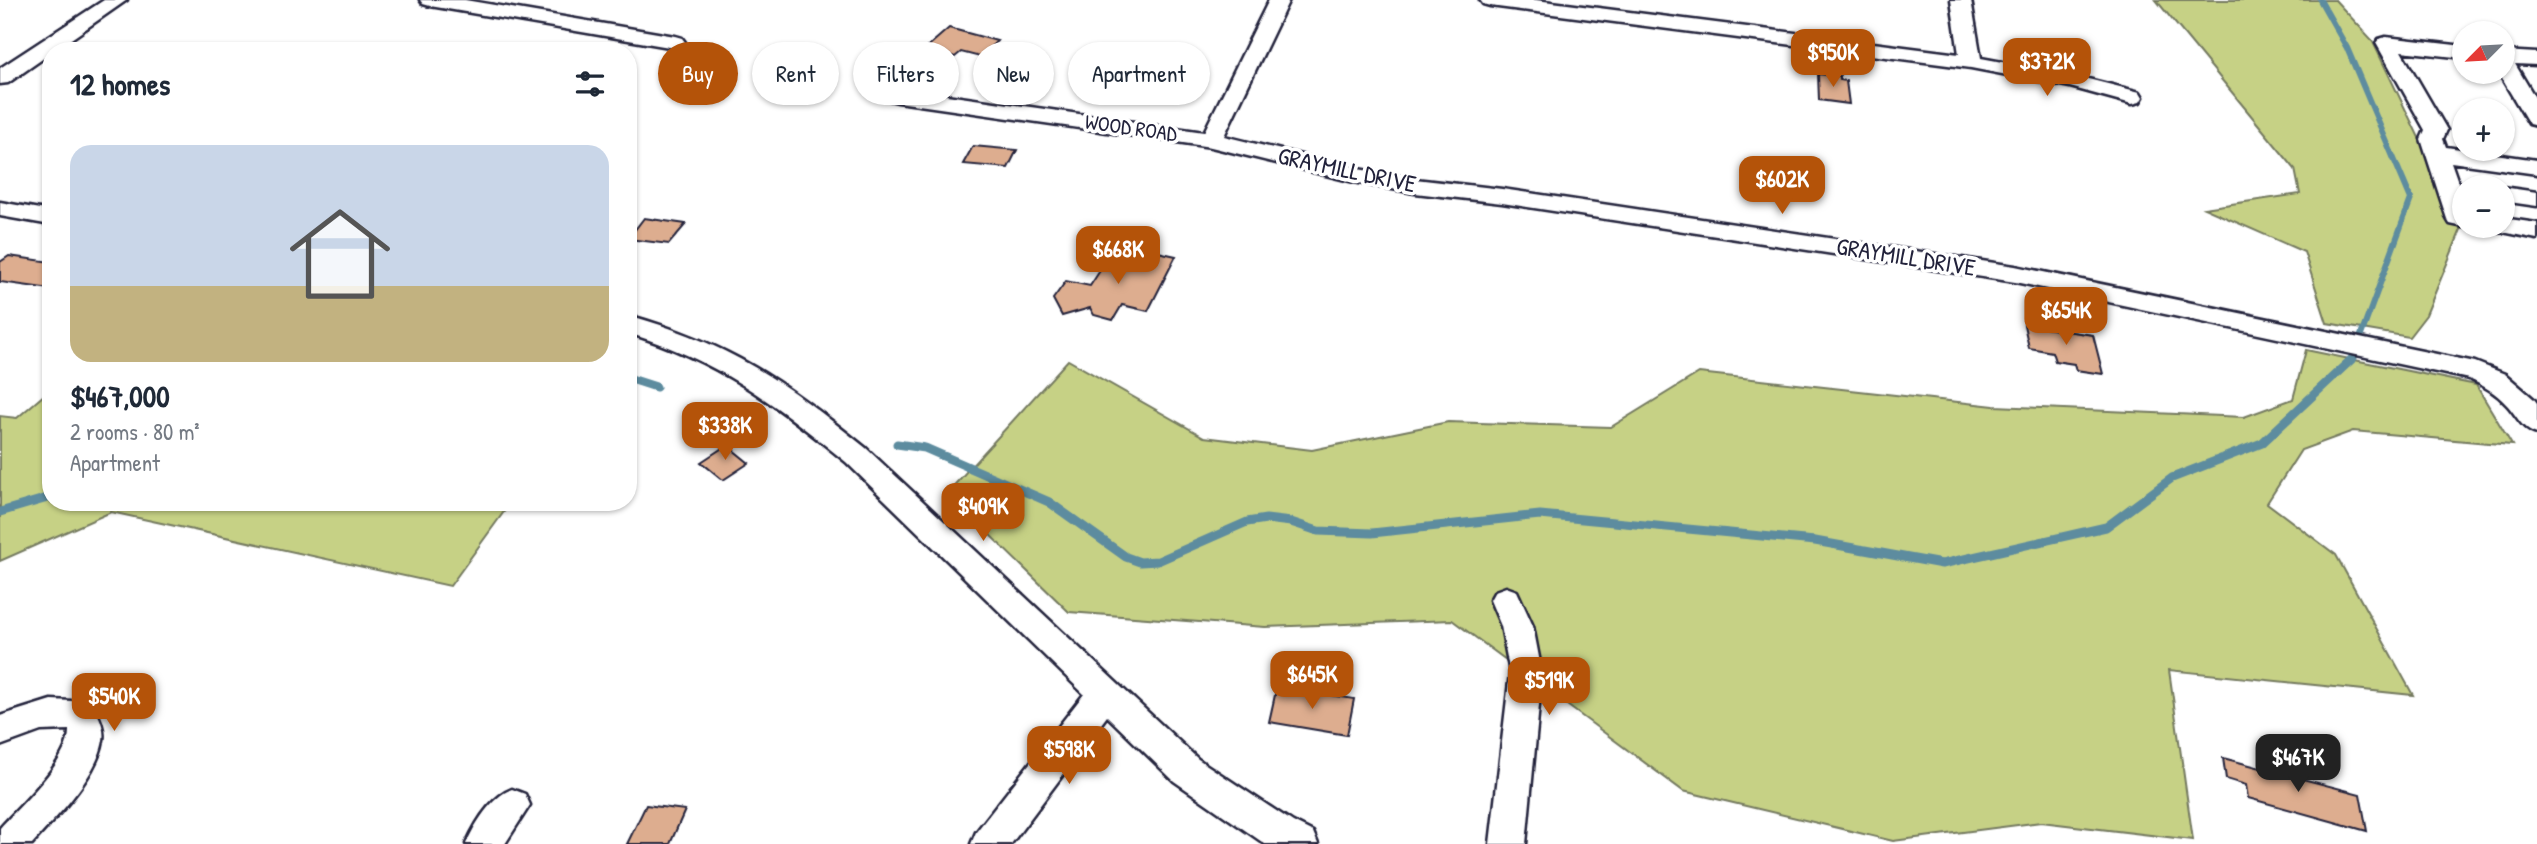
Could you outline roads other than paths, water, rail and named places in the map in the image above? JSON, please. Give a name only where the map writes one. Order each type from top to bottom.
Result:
[{"type":"street","points":[[54,42],[117,0]]},
{"type":"street","points":[[430,0],[675,41]]},
{"type":"street","name":"WOOD ROAD","points":[[959,104],[1211,140],[1279,0]]},
{"type":"street","points":[[1490,0],[1971,62],[2072,81],[2132,97]]},
{"type":"street","points":[[1961,0],[1971,62]]},
{"type":"street","points":[[2452,51],[2386,43],[2436,130],[2432,139],[2452,179]]},
{"type":"street","points":[[0,78],[42,50]]},
{"type":"street","points":[[2515,59],[2537,59]]},
{"type":"street","points":[[2515,81],[2537,119]]},
{"type":"street","name":"GRAYMILL DRIVE","points":[[1211,140],[1358,176],[1415,186],[1502,196],[2015,274],[2390,353],[2492,377],[2512,390],[2537,424]]},
{"type":"street","points":[[2437,153],[2537,167]]},
{"type":"street","points":[[2515,196],[2537,199]]},
{"type":"street","points":[[6,215],[42,217]]},
{"type":"street","points":[[2515,227],[2537,231]]},
{"type":"street","points":[[637,327],[704,351],[738,368],[804,412],[856,455],[1186,770],[1280,834],[1300,844]]},
{"type":"street","points":[[1506,600],[1517,626],[1525,673],[1508,844]]},
{"type":"street","points":[[989,844],[1104,694]]},
{"type":"street","points":[[0,732],[43,714],[59,712],[83,719],[86,729],[86,742],[77,760],[9,844]]},
{"type":"street","points":[[484,844],[512,804]]},
{"type":"waterway","points":[[2320,0],[2347,48],[2411,199],[2353,358]]},
{"type":"waterway","points":[[897,444],[925,448],[1049,502],[1126,557],[1140,562],[1158,561],[1247,522],[1266,519],[1291,522],[1318,531],[1372,533],[1540,515],[1815,541],[1942,564],[2106,527],[2172,478],[2262,443],[2353,358]]},
{"type":"waterway","points":[[637,381],[656,387]]},
{"type":"waterway","points":[[0,512],[42,500]]}]
